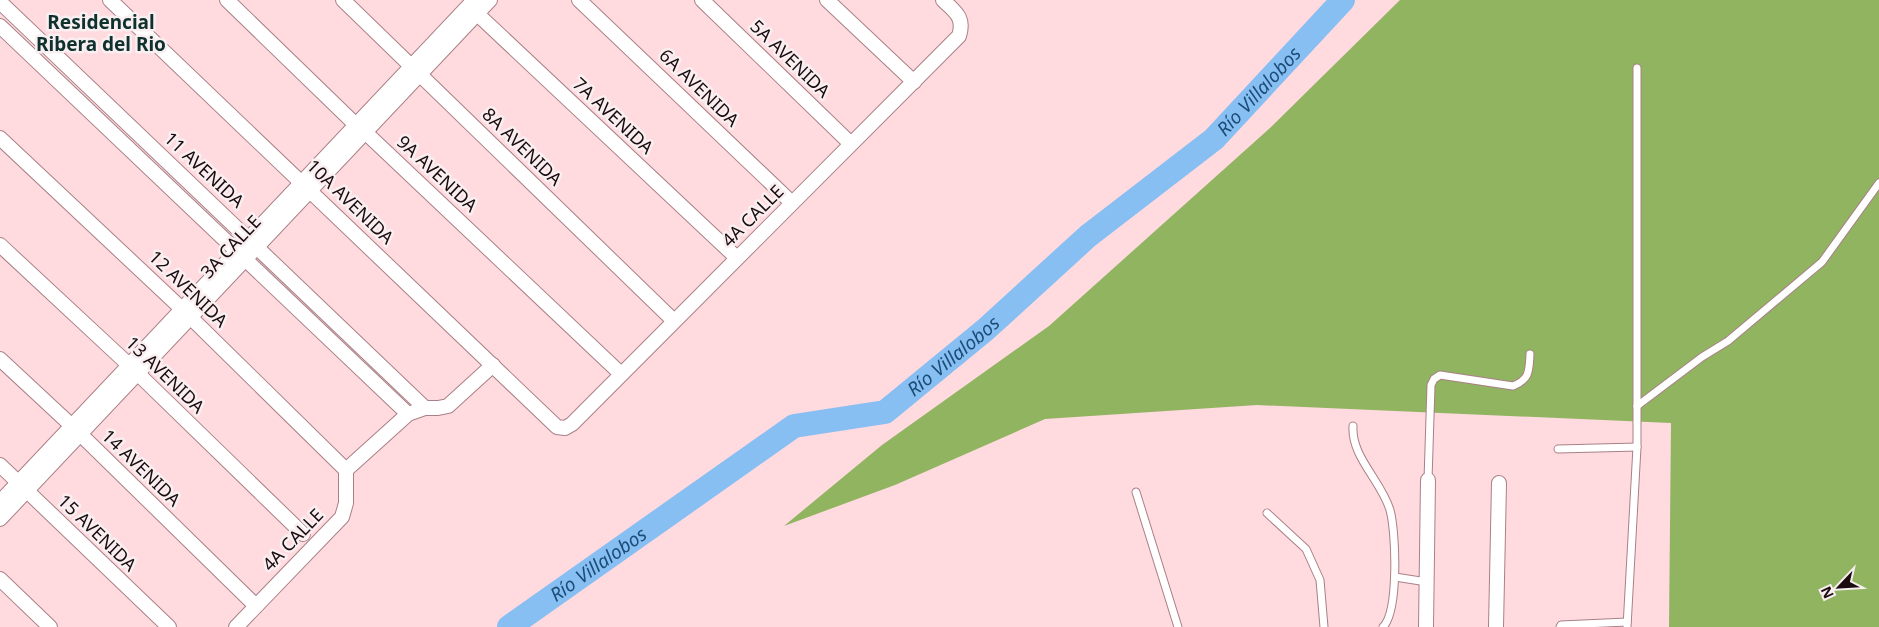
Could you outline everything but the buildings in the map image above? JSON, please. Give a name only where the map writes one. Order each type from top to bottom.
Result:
[{"type":"street","name":"10A AVENIDA","points":[[110,0],[557,427],[565,428]]},
{"type":"street","name":"9A AVENIDA","points":[[227,0],[622,374]]},
{"type":"street","name":"8A AVENIDA","points":[[343,0],[674,321]]},
{"type":"street","name":"3A CALLE","points":[[0,519],[23,487],[415,71],[471,5],[490,0]]},
{"type":"street","name":"6A AVENIDA","points":[[580,0],[792,203]]},
{"type":"street","name":"5A AVENIDA","points":[[702,0],[851,144]]},
{"type":"street","points":[[827,0],[914,82]]},
{"type":"street","name":"4A CALLE","points":[[565,428],[572,424],[959,36],[962,26],[959,16],[943,0]]},
{"type":"street","name":"11 AVENIDA","points":[[0,2],[425,408]]},
{"type":"street","name":"7A AVENIDA","points":[[471,5],[738,258]]},
{"type":"street","name":"11 AVENIDA","points":[[0,26],[408,414]]},
{"type":"street","name":"12 AVENIDA","points":[[0,138],[187,313],[346,470]]},
{"type":"street","name":"13 AVENIDA","points":[[0,245],[133,370],[302,534]]},
{"type":"street","name":"14 AVENIDA","points":[[0,359],[76,430],[256,606]]},
{"type":"street","points":[[346,470],[408,414],[425,408],[448,406],[493,365]]},
{"type":"street","name":"15 AVENIDA","points":[[0,465],[169,627]]},
{"type":"street","name":"4A CALLE","points":[[236,627],[342,517],[346,503],[346,470]]},
{"type":"street","points":[[1426,627],[1428,480]]},
{"type":"street","points":[[1496,627],[1499,483]]},
{"type":"street","name":"3A CALLE","points":[[0,502],[23,487]]},
{"type":"street","points":[[0,579],[50,627]]},
{"type":"lane","points":[[1560,627],[1561,625],[1627,625],[1637,448],[1637,68]]},
{"type":"lane","points":[[1637,406],[1702,357],[1728,341],[1822,262],[1879,182]]},
{"type":"lane","points":[[1428,480],[1431,385],[1434,378],[1440,375],[1513,386],[1522,382],[1528,373],[1530,354]]},
{"type":"lane","points":[[1353,426],[1353,436],[1358,452],[1380,487],[1390,510],[1395,577],[1392,603],[1387,623],[1383,627]]},
{"type":"lane","points":[[1558,449],[1637,448]]},
{"type":"lane","points":[[1136,492],[1178,627]]},
{"type":"lane","points":[[1267,513],[1306,549],[1320,580],[1324,627]]},
{"type":"lane","points":[[1395,577],[1427,582]]},
{"type":"green space","points":[[1400,0],[1879,0],[1879,627],[1669,627],[1671,423],[1257,405],[1045,419],[895,485],[784,526],[882,445],[1049,326],[1270,128]]},
{"type":"waterway","name":"Río Villalobos","points":[[509,627],[794,426],[885,412],[985,330],[1088,236],[1214,139],[1343,0]]},
{"type":"district","name":"Residencial Ribera del Rio","points":[[101,33]]}]
